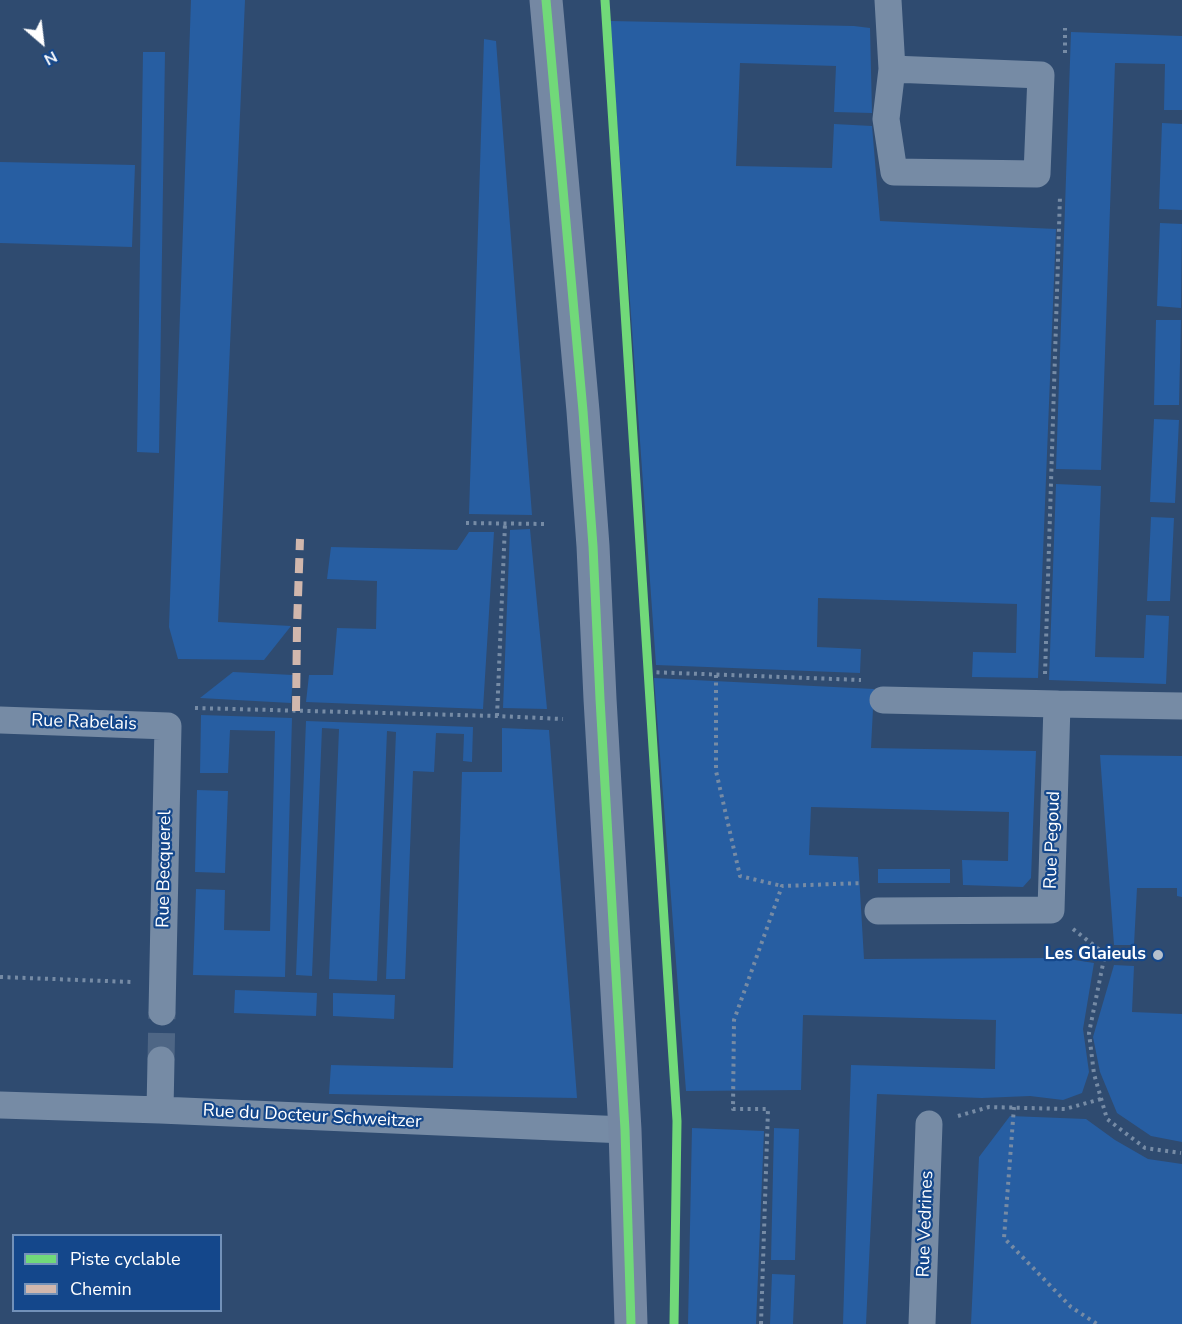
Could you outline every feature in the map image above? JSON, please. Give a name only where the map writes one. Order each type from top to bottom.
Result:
[{"type":"main road","points":[[546,0],[593,546],[600,711],[625,1130],[631,1324]]},
{"type":"street","points":[[888,0],[892,69],[886,119],[894,172],[1037,174],[1041,75],[892,69]]},
{"type":"street","points":[[884,699],[1051,694],[1182,706]]},
{"type":"street","name":"Rue Pegoud","points":[[878,911],[1051,910],[1051,694]]},
{"type":"street","name":"Rue Rabelais","points":[[0,720],[177,717]]},
{"type":"street","name":"Rue Becquerel","points":[[162,1012],[177,717]]},
{"type":"street","points":[[160,1110],[161,1060]]},
{"type":"street","name":"Rue du Docteur Schweitzer","points":[[0,1105],[625,1130]]},
{"type":"street","name":"Rue Vedrines","points":[[922,1324],[929,1124]]},
{"type":"path","points":[[1064,64],[1065,28]]},
{"type":"path","points":[[1051,694],[1060,195]]},
{"type":"path","points":[[466,523],[545,524]]},
{"type":"path","points":[[497,716],[505,524]]},
{"type":"path","points":[[648,661],[650,684]]},
{"type":"path","points":[[649,672],[863,680]]},
{"type":"path","points":[[716,675],[716,771],[740,876],[782,886],[870,883],[878,911]]},
{"type":"path","points":[[177,717],[497,716],[563,719]]},
{"type":"path","points":[[761,1324],[768,1109],[733,1108],[734,1020],[782,886]]},
{"type":"path","points":[[1051,910],[1105,954],[1089,1033],[1094,1074],[1107,1119],[1144,1148],[1181,1153]]},
{"type":"path","points":[[0,977],[141,983]]},
{"type":"path","points":[[929,1124],[989,1107],[1065,1109],[1101,1099]]},
{"type":"path","points":[[1014,1107],[1004,1238],[1071,1307],[1097,1324]]},
{"type":"shaded area","points":[[191,0],[245,0],[218,622],[291,626],[264,660],[178,659],[169,627]]},
{"type":"shaded area","points":[[610,21],[870,28],[872,113],[834,112],[836,66],[740,63],[736,166],[832,168],[834,124],[872,126],[880,221],[1056,229],[1038,678],[972,677],[973,652],[1016,653],[1017,604],[818,598],[817,647],[861,649],[860,673],[656,665]]},
{"type":"shaded area","points":[[1071,32],[1182,36],[1182,110],[1164,110],[1165,64],[1115,63],[1101,470],[1056,469]]},
{"type":"shaded area","points":[[484,39],[496,41],[532,515],[469,514]]},
{"type":"shaded area","points":[[143,52],[165,52],[159,453],[137,452]]},
{"type":"shaded area","points":[[1162,123],[1182,124],[1182,210],[1159,209]]},
{"type":"shaded area","points":[[0,162],[135,165],[132,247],[0,243]]},
{"type":"shaded area","points":[[1160,223],[1182,224],[1181,308],[1157,306]]},
{"type":"shaded area","points":[[1156,320],[1181,320],[1179,405],[1154,405]]},
{"type":"shaded area","points":[[1154,419],[1179,420],[1175,503],[1150,502]]},
{"type":"shaded area","points":[[1056,484],[1101,486],[1095,657],[1144,658],[1146,615],[1169,616],[1166,684],[1049,680]]},
{"type":"shaded area","points":[[1151,517],[1174,518],[1170,601],[1147,601]]},
{"type":"shaded area","points":[[530,529],[547,709],[503,708],[510,530]]},
{"type":"shaded area","points":[[469,532],[494,532],[483,709],[306,702],[309,675],[333,675],[337,628],[376,629],[377,581],[327,579],[331,547],[457,550]]},
{"type":"shaded area","points":[[233,672],[293,675],[291,703],[200,698]]},
{"type":"shaded area","points":[[654,678],[874,689],[871,748],[1036,751],[1031,878],[1023,887],[963,885],[962,860],[1008,861],[1009,812],[811,807],[809,855],[858,857],[864,959],[1062,958],[1094,963],[1083,1029],[1089,1072],[1082,1093],[1063,1100],[1030,1096],[982,1098],[877,1094],[866,1324],[843,1324],[851,1065],[995,1069],[996,1020],[803,1015],[801,1090],[686,1091]]},
{"type":"shaded area","points":[[201,715],[292,718],[285,977],[193,975],[196,889],[225,890],[224,930],[270,931],[275,731],[230,730],[228,773],[200,773]]},
{"type":"shaded area","points":[[306,721],[473,727],[472,762],[463,761],[464,734],[436,733],[434,772],[413,771],[405,979],[386,979],[396,732],[387,731],[377,981],[329,979],[339,729],[322,728],[312,976],[296,975]]},
{"type":"shaded area","points":[[502,728],[549,730],[577,1098],[329,1094],[331,1065],[453,1068],[462,772],[502,772]]},
{"type":"shaded area","points":[[1100,755],[1182,756],[1182,897],[1177,896],[1177,888],[1137,888],[1134,945],[1114,945]]},
{"type":"shaded area","points":[[197,790],[228,791],[225,873],[195,872]]},
{"type":"shaded area","points":[[878,869],[950,869],[950,883],[878,883]]},
{"type":"shaded area","points":[[1114,965],[1134,966],[1132,1012],[1182,1014],[1182,1142],[1151,1136],[1117,1113],[1100,1072],[1093,1037]]},
{"type":"shaded area","points":[[235,990],[317,993],[316,1016],[234,1013]]},
{"type":"shaded area","points":[[333,993],[395,995],[394,1019],[333,1016]]},
{"type":"shaded area","points":[[1010,1116],[1086,1119],[1115,1140],[1148,1159],[1182,1164],[1182,1324],[971,1324],[979,1157]]},
{"type":"shaded area","points":[[692,1128],[764,1131],[756,1324],[688,1324]]},
{"type":"shaded area","points":[[774,1128],[799,1129],[795,1260],[771,1260]]},
{"type":"shaded area","points":[[772,1274],[795,1275],[793,1324],[770,1324]]},
{"type":"tunnel","points":[[161,1060],[162,1012]]},
{"type":"marked path","points":[[296,711],[300,539]]},
{"type":"cycle path","points":[[546,0],[593,546],[625,1130],[631,1324]]},
{"type":"cycle path","points":[[605,0],[677,1121],[674,1324]]},
{"type":"place","name":"Les Glaieuls","points":[[1158,955]]}]
